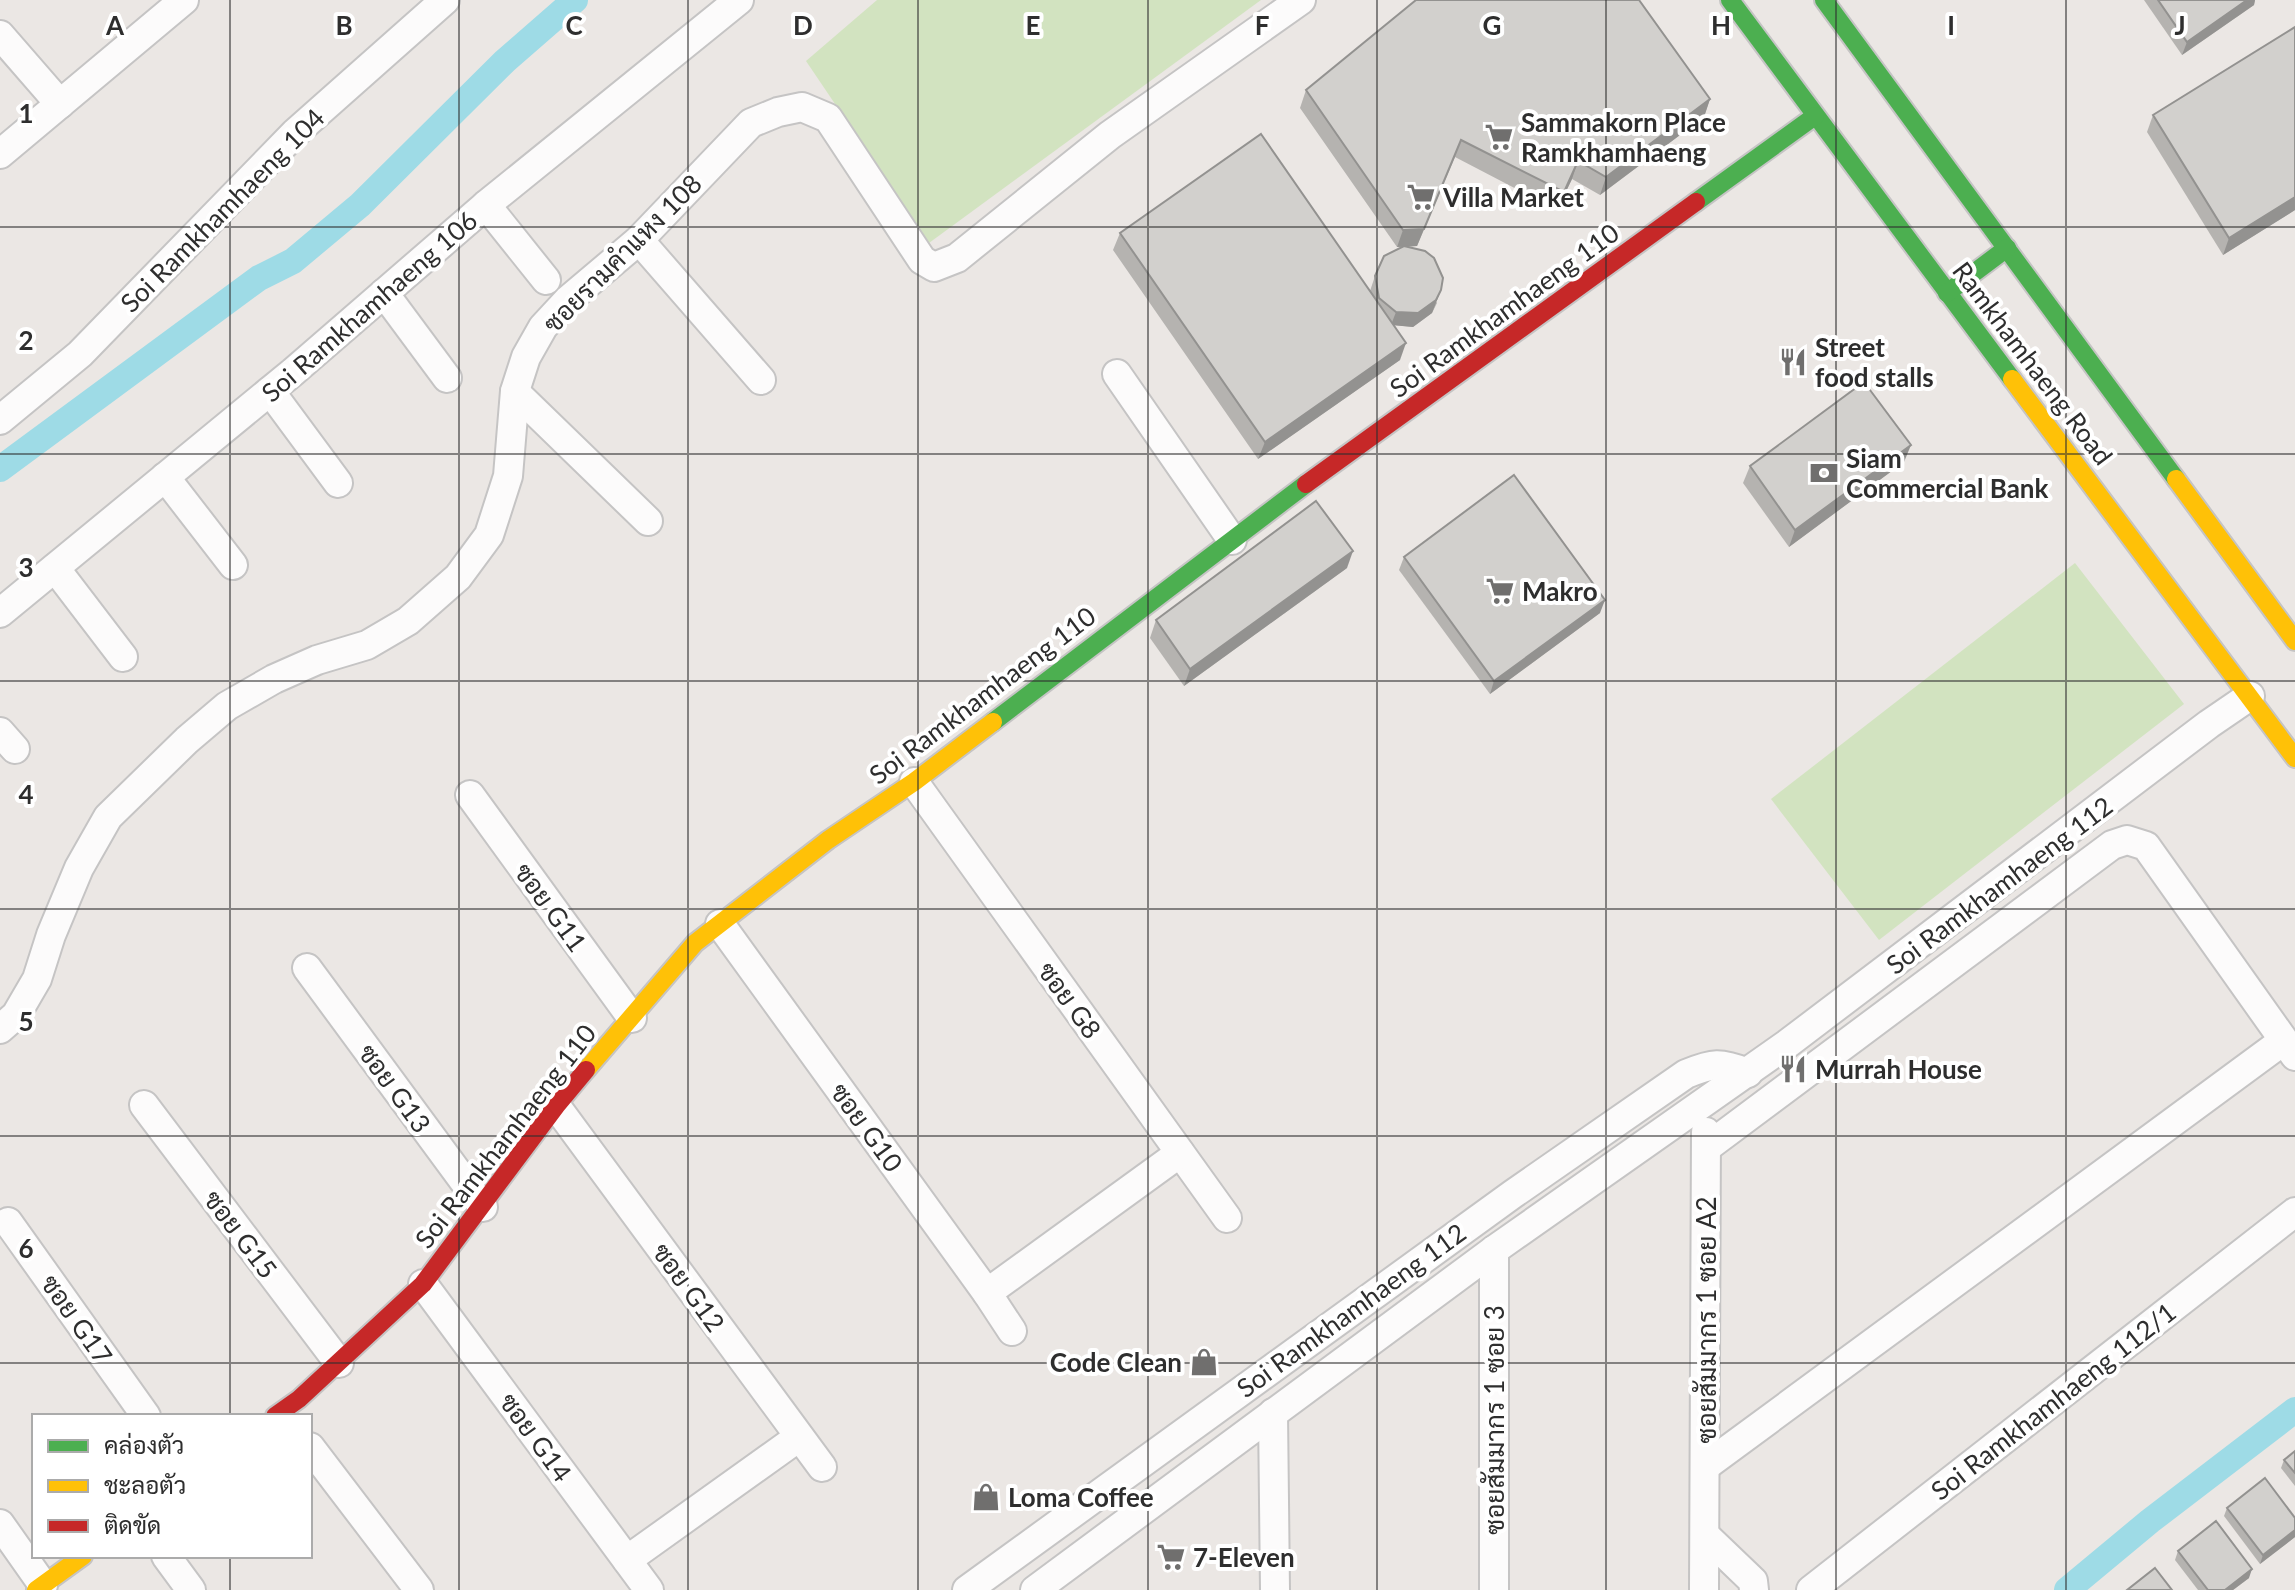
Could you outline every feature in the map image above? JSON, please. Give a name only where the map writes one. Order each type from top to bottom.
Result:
[{"type":"street","points":[[0,154],[183,0]]},
{"type":"street","name":"Soi Ramkhamhaeng 104","points":[[0,420],[80,354],[295,133],[445,0]]},
{"type":"street","name":"Soi Ramkhamhaeng 106","points":[[0,613],[270,391],[486,205],[739,0]]},
{"type":"street","name":"ซอยรามคำแหง 108","points":[[0,1029],[16,1015],[37,979],[51,935],[79,868],[108,817],[118,807],[227,706],[274,679],[317,660],[367,645],[408,621],[458,577],[489,535],[508,476],[515,392],[526,357],[543,327],[568,300],[639,240],[751,123],[778,112],[802,107],[828,118],[922,260],[934,267],[957,258],[1110,135],[1301,0]]},
{"type":"street","name":"Ramkhamhaeng Road","points":[[1730,0],[2295,758]]},
{"type":"street","name":"Ramkhamhaeng Road","points":[[1824,0],[2295,641]]},
{"type":"street","points":[[0,35],[60,104]]},
{"type":"street","name":"Soi Ramkhamhaeng 110","points":[[282,1414],[423,1284],[556,1106],[695,943],[828,840],[914,782],[1232,540],[1815,116]]},
{"type":"street","points":[[486,205],[546,280]]},
{"type":"street","points":[[639,240],[761,380]]},
{"type":"street","points":[[1947,293],[2007,248]]},
{"type":"street","points":[[384,293],[447,378]]},
{"type":"street","points":[[1117,374],[1232,540]]},
{"type":"street","points":[[270,391],[338,483]]},
{"type":"street","points":[[515,392],[648,521]]},
{"type":"street","points":[[165,477],[233,565]]},
{"type":"street","points":[[55,568],[123,657]]},
{"type":"street","name":"Soi Ramkhamhaeng 112","points":[[1035,1590],[1494,1250],[1748,1073],[2250,696]]},
{"type":"street","name":"ซอย G8","points":[[914,782],[1227,1218]]},
{"type":"street","name":"ซอย G11","points":[[470,795],[632,1018]]},
{"type":"street","points":[[1706,1148],[2112,845],[2127,840],[2146,846],[2289,1049],[1707,1465]]},
{"type":"street","name":"ซอย G10","points":[[720,924],[1012,1331]]},
{"type":"street","name":"ซอย G13","points":[[307,968],[483,1207]]},
{"type":"street","name":"Soi Ramkhamhaeng 112","points":[[967,1590],[1513,1194],[1686,1074],[1709,1065],[1725,1064],[1748,1073]]},
{"type":"street","name":"ซอยสัมมากร 1 ซอย A2","points":[[1704,1590],[1707,1465],[1705,1103]]},
{"type":"street","name":"ซอย G15","points":[[144,1105],[339,1363]]},
{"type":"street","name":"ซอย G12","points":[[556,1106],[822,1467]]},
{"type":"street","points":[[987,1293],[1180,1153]]},
{"type":"street","points":[[1513,1194],[1538,1220]]},
{"type":"street","name":"Soi Ramkhamhaeng 112/1","points":[[1811,1590],[2295,1212]]},
{"type":"street","name":"ซอย G17","points":[[8,1222],[145,1414]]},
{"type":"street","name":"ซอยสัมมากร 1 ซอย 3","points":[[1494,1250],[1494,1590]]},
{"type":"street","name":"ซอย G14","points":[[423,1284],[649,1590]]},
{"type":"street","points":[[1211,1411],[1235,1440]]},
{"type":"street","points":[[1273,1413],[1275,1590]]},
{"type":"street","points":[[627,1560],[799,1437]]},
{"type":"street","points":[[312,1450],[419,1590]]},
{"type":"street","points":[[0,1524],[39,1587],[80,1558]]},
{"type":"street","points":[[1706,1536],[1747,1574],[1753,1581],[1754,1590]]},
{"type":"street","points":[[167,1558],[191,1590]]},
{"type":"green space","points":[[877,0],[1261,0],[929,243],[806,61]]},
{"type":"green space","points":[[2075,563],[2184,704],[1879,940],[1771,799]]},
{"type":"building","name":"Sammakorn Place Ramkhamhaeng","points":[[1416,0],[1639,0],[1710,99],[1606,177],[1578,161],[1564,192],[1461,140],[1424,229],[1403,230],[1306,90]]},
{"type":"building","points":[[2158,0],[2247,0],[2187,42]]},
{"type":"building","points":[[2295,27],[2295,197],[2229,238],[2153,115]]},
{"type":"building","points":[[1261,134],[1406,343],[1265,442],[1120,233]]},
{"type":"building","points":[[1404,246],[1425,251],[1434,258],[1443,278],[1436,300],[1418,313],[1396,312],[1379,298],[1375,276],[1384,256]]},
{"type":"building","name":"Siam Commercial Bank","points":[[1864,382],[1911,445],[1795,530],[1750,466]]},
{"type":"building","name":"Makro","points":[[1514,475],[1605,600],[1494,681],[1404,557]]},
{"type":"building","points":[[1316,501],[1353,551],[1190,669],[1156,620]]},
{"type":"building","points":[[2295,1451],[2295,1473],[2284,1460]]},
{"type":"building","points":[[2265,1478],[2295,1518],[2295,1530],[2263,1555],[2227,1508]]},
{"type":"building","points":[[2216,1521],[2252,1569],[2225,1590],[2208,1590],[2178,1551]]},
{"type":"building","points":[[2155,1568],[2172,1590],[2127,1590]]},
{"type":"waterway","points":[[0,469],[259,278],[293,261],[360,205],[505,61],[575,0]]},
{"type":"waterway","points":[[2067,1590],[2150,1521],[2295,1410]]},
{"type":"traffic: fast","points":[[1730,0],[2012,379]]},
{"type":"traffic: fast","points":[[1824,0],[2176,479]]},
{"type":"traffic: fast","points":[[1696,202],[1815,116]]},
{"type":"traffic: fast","points":[[1947,293],[2007,248]]},
{"type":"traffic: fast","points":[[993,722],[1306,484]]},
{"type":"traffic: slow","points":[[2012,379],[2295,758]]},
{"type":"traffic: slow","points":[[2176,479],[2295,641]]},
{"type":"traffic: slow","points":[[586,1070],[695,943],[828,840],[914,782],[993,722]]},
{"type":"traffic: slow","points":[[36,1590],[80,1558]]},
{"type":"traffic: jam","points":[[1306,484],[1696,202]]},
{"type":"traffic: jam","points":[[278,1414],[299,1399],[423,1284],[586,1070]]},
{"type":"place","name":"Sammakorn Place Ramkhamhaeng","points":[[1499,137]]},
{"type":"place","name":"Villa Market","points":[[1421,197]]},
{"type":"place","name":"Street food stalls","points":[[1793,362]]},
{"type":"place","name":"Siam Commercial Bank","points":[[1824,473]]},
{"type":"place","name":"Makro","points":[[1500,591]]},
{"type":"place","name":"Murrah House","points":[[1793,1069]]},
{"type":"place","name":"Code Clean","points":[[1204,1362]]},
{"type":"place","name":"Loma Coffee","points":[[986,1497]]},
{"type":"place","name":"7-Eleven","points":[[1171,1557]]}]
